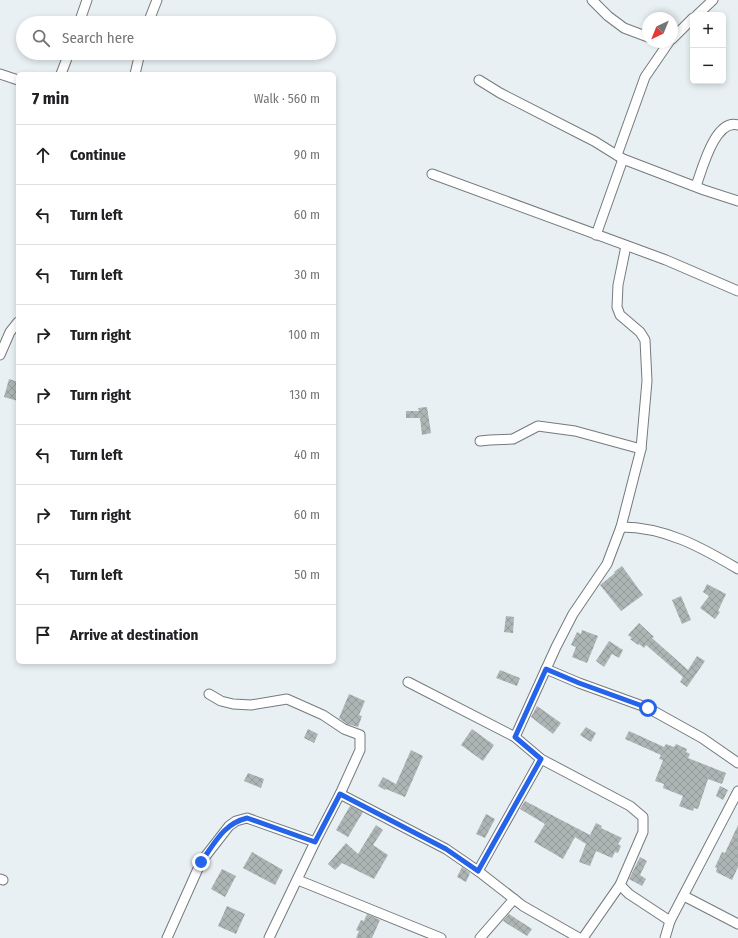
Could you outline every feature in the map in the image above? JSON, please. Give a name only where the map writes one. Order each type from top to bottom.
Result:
[{"type":"street","points":[[81,16],[87,0]]},
{"type":"street","points":[[151,16],[157,0]]},
{"type":"street","points":[[592,0],[608,16],[624,28],[642,35]]},
{"type":"street","points":[[700,12],[713,0]]},
{"type":"street","points":[[678,32],[690,21]]},
{"type":"street","points":[[596,235],[645,77],[663,48]]},
{"type":"street","points":[[62,72],[66,60]]},
{"type":"street","points":[[135,72],[138,60]]},
{"type":"street","points":[[0,74],[16,79]]},
{"type":"street","points":[[479,80],[500,93],[594,141],[620,157],[738,201]]},
{"type":"street","points":[[696,186],[714,140],[726,125],[738,125]]},
{"type":"street","points":[[432,174],[666,260],[738,291]]},
{"type":"street","points":[[515,737],[570,620],[607,564],[621,527],[641,449],[647,381],[645,340],[640,332],[620,315],[617,307],[618,285],[626,246]]},
{"type":"street","points":[[0,355],[10,332],[16,324]]},
{"type":"street","points":[[480,442],[513,439],[538,426],[575,431],[641,449]]},
{"type":"street","points":[[621,527],[638,527],[663,532],[706,550],[738,569]]},
{"type":"street","points":[[546,669],[579,683],[648,708],[702,738],[738,764]]},
{"type":"street","points":[[408,682],[515,737],[541,759],[630,806],[643,817],[643,832],[620,885],[584,938]]},
{"type":"street","points":[[209,694],[221,701],[233,704],[251,705],[287,700],[323,715],[344,729],[360,735],[360,750],[269,938]]},
{"type":"street","points":[[478,871],[541,759]]},
{"type":"street","points":[[665,938],[670,921],[738,791]]},
{"type":"street","points":[[340,794],[446,849],[478,871],[523,906],[579,938]]},
{"type":"street","points":[[167,938],[201,862],[222,833],[236,821],[247,818],[315,842]]},
{"type":"street","points":[[298,880],[441,938]]},
{"type":"street","points":[[620,885],[629,894],[670,921]]},
{"type":"street","points":[[684,896],[738,924]]},
{"type":"street","points":[[480,938],[514,899]]},
{"type":"building","points":[[9,379],[16,381],[16,400],[4,397]]},
{"type":"building","points":[[427,407],[431,433],[422,435],[420,418],[406,418],[406,411],[419,411],[418,408]]},
{"type":"building","points":[[622,566],[643,595],[621,611],[600,585]]},
{"type":"building","points":[[707,584],[726,594],[718,611],[720,612],[715,619],[700,608],[709,596],[703,592]]},
{"type":"building","points":[[681,596],[691,620],[682,624],[672,600]]},
{"type":"building","points":[[506,616],[514,617],[513,633],[504,632]]},
{"type":"building","points":[[639,623],[654,637],[652,638],[688,670],[697,656],[705,661],[687,687],[680,682],[683,677],[646,645],[644,648],[630,639],[632,638],[628,635]]},
{"type":"building","points":[[582,630],[598,636],[587,663],[572,657],[576,647],[571,645],[577,632],[581,634]]},
{"type":"building","points":[[609,641],[623,650],[619,658],[612,654],[604,667],[596,661]]},
{"type":"building","points":[[500,670],[520,678],[517,686],[496,678]]},
{"type":"building","points":[[349,694],[365,701],[359,715],[362,716],[358,727],[347,724],[339,718]]},
{"type":"building","points":[[537,706],[561,723],[553,734],[531,717]]},
{"type":"building","points":[[586,727],[596,733],[591,742],[580,735]]},
{"type":"building","points":[[308,729],[318,734],[314,743],[304,738]]},
{"type":"building","points":[[472,729],[494,745],[483,761],[461,745]]},
{"type":"building","points":[[629,731],[664,747],[666,744],[674,747],[676,744],[687,749],[686,752],[690,754],[688,758],[726,773],[722,784],[708,779],[698,809],[694,808],[693,811],[679,806],[683,796],[663,788],[664,784],[655,781],[663,760],[659,759],[661,755],[625,739]]},
{"type":"building","points":[[411,750],[423,756],[405,797],[378,786],[383,777],[396,784]]},
{"type":"building","points":[[248,773],[264,779],[261,788],[244,781]]},
{"type":"building","points":[[720,786],[728,790],[723,800],[716,796]]},
{"type":"building","points":[[525,801],[590,835],[596,823],[602,826],[601,828],[622,838],[618,844],[621,846],[618,853],[615,852],[612,858],[596,851],[590,866],[579,862],[586,844],[575,837],[563,859],[534,842],[545,824],[520,809]]},
{"type":"building","points":[[350,806],[363,812],[348,837],[336,830]]},
{"type":"building","points":[[486,814],[495,819],[485,838],[476,834]]},
{"type":"building","points":[[376,825],[383,830],[373,845],[388,855],[374,879],[342,863],[335,870],[328,864],[346,843],[358,854]]},
{"type":"building","points":[[738,825],[738,867],[732,880],[716,872],[717,868],[715,867],[722,852],[725,853]]},
{"type":"building","points":[[252,852],[283,870],[275,885],[243,868]]},
{"type":"building","points":[[640,857],[647,861],[640,875],[646,879],[642,886],[629,879]]},
{"type":"building","points":[[462,867],[470,873],[466,882],[457,877]]},
{"type":"building","points":[[222,869],[236,876],[225,897],[211,889]]},
{"type":"building","points":[[227,906],[245,914],[236,934],[218,926]]},
{"type":"building","points":[[367,914],[380,920],[372,938],[356,938],[359,931],[356,930],[361,920],[364,921]]},
{"type":"building","points":[[509,914],[532,929],[527,936],[503,921]]},
{"type":"route","points":[[201,862],[222,833],[229,826],[236,821],[247,818],[315,842],[340,794],[446,849],[478,871],[541,759],[515,737],[546,669],[579,683],[648,708]]}]
